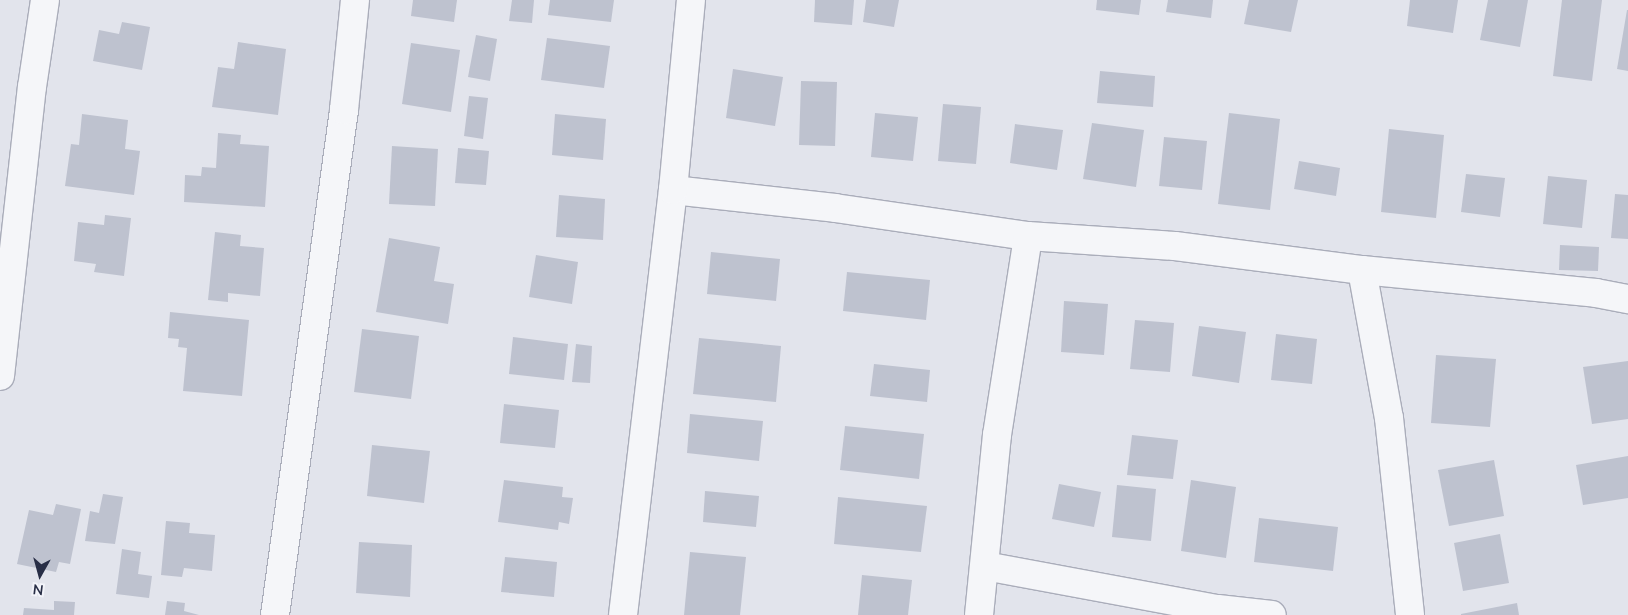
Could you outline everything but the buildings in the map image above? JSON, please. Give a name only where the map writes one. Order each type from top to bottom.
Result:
[{"type":"street","points":[[0,376],[32,87],[45,0]]},
{"type":"street","points":[[275,615],[344,110],[356,0]]},
{"type":"street","points":[[623,615],[673,190],[691,0]]},
{"type":"street","points":[[673,190],[835,208],[1028,236],[1175,246],[1362,270],[1596,293],[1628,299]]},
{"type":"street","points":[[979,615],[998,435],[1028,236]]},
{"type":"street","points":[[1362,270],[1389,418],[1410,615]]},
{"type":"street","points":[[985,566],[1218,609],[1272,615]]}]
